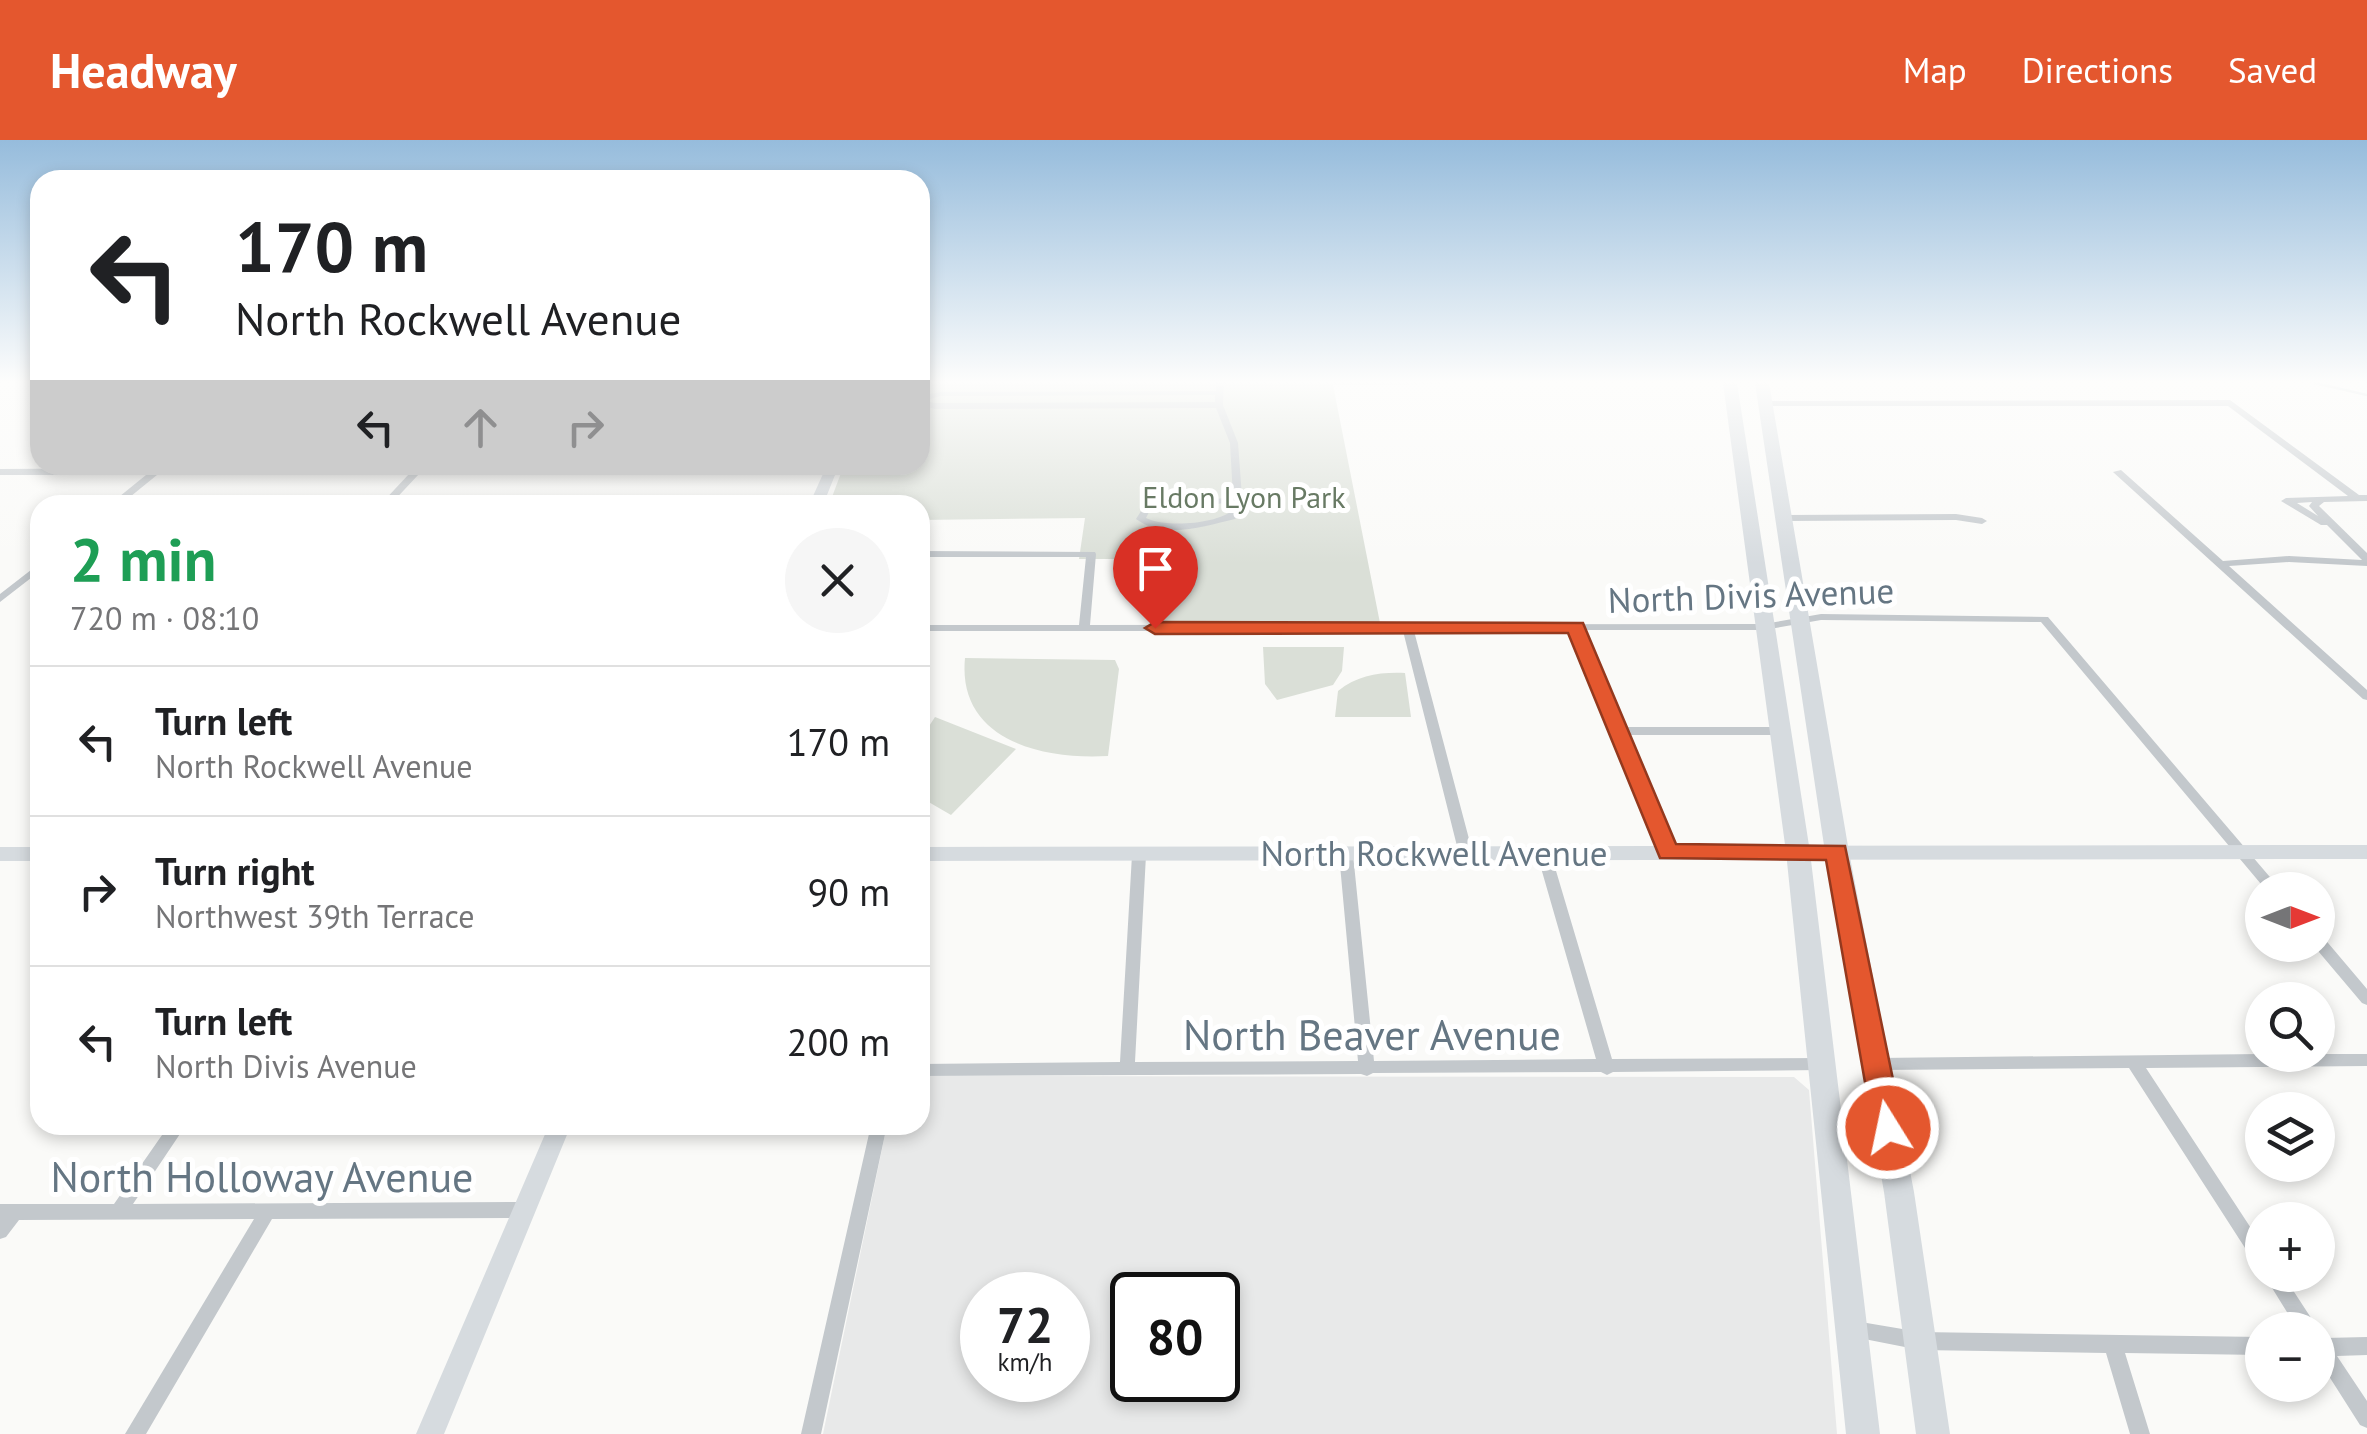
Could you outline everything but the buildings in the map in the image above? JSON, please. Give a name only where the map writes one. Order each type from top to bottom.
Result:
[{"type":"highway","points":[[1738,443],[1798,852],[1863,1434]]},
{"type":"highway","points":[[1772,443],[1837,852],[1877,1064],[1933,1434]]},
{"type":"highway","points":[[1739,450],[1774,455]]},
{"type":"main road","name":"North Rockwell Avenue","points":[[930,854],[2367,852]]},
{"type":"main road","points":[[0,854],[30,854]]},
{"type":"main road","points":[[430,1434],[556,1135]]},
{"type":"street","points":[[1234,443],[1238,510],[1232,517],[1163,527],[1140,520],[1146,510],[1160,506],[1237,499]]},
{"type":"street","points":[[2286,443],[2362,498]]},
{"type":"street","points":[[0,472],[30,472]]},
{"type":"street","points":[[2118,472],[2367,696]]},
{"type":"street","points":[[126,495],[151,475]]},
{"type":"street","points":[[394,495],[412,475]]},
{"type":"street","points":[[2331,525],[2286,501],[2362,498]]},
{"type":"street","points":[[2321,499],[2314,506],[2367,561]]},
{"type":"street","points":[[1786,518],[1956,517],[1982,522]]},
{"type":"street","points":[[930,554],[1091,554],[1084,628]]},
{"type":"street","points":[[2220,564],[2289,559],[2367,561]]},
{"type":"street","points":[[0,598],[30,574]]},
{"type":"street","name":"North Divis Avenue","points":[[930,628],[1408,630],[1764,626],[1801,618],[2044,619],[2244,852]]},
{"type":"street","points":[[1576,628],[1668,852]]},
{"type":"street","points":[[1408,630],[1466,854]]},
{"type":"street","points":[[1618,731],[1782,731]]},
{"type":"street","points":[[2244,852],[2260,872]]},
{"type":"street","points":[[1346,854],[1367,1070]]},
{"type":"street","points":[[1544,854],[1607,1069]]},
{"type":"street","points":[[1127,1068],[1139,855]]},
{"type":"street","points":[[2335,961],[2367,1000]]},
{"type":"street","points":[[1877,1064],[2367,1060]]},
{"type":"street","points":[[2134,1062],[2245,1233]]},
{"type":"street","name":"North Beaver Avenue","points":[[930,1070],[1607,1069],[1823,1064]]},
{"type":"street","points":[[118,1212],[171,1135]]},
{"type":"street","points":[[810,1434],[878,1135]]},
{"type":"street","name":"North Holloway Avenue","points":[[7,1212],[525,1210]]},
{"type":"street","points":[[0,1231],[7,1212]]},
{"type":"street","points":[[134,1434],[267,1212]]},
{"type":"street","points":[[1852,1330],[1920,1341],[2245,1346]]},
{"type":"street","points":[[2335,1343],[2367,1346]]},
{"type":"street","points":[[2113,1344],[2140,1434]]},
{"type":"street","points":[[2335,1370],[2367,1418]]},
{"type":"shaded area","points":[[930,1076],[1794,1077],[1809,1090],[1837,1434],[823,1434],[885,1135],[930,1135]]},
{"type":"green space","name":"Eldon Lyon Park","points":[[930,443],[1345,443],[1380,623],[1155,623],[1155,559],[1079,559],[1085,518],[930,520],[930,495],[833,495],[840,475],[930,475]]},
{"type":"green space","points":[[1263,647],[1344,647],[1342,671],[1333,685],[1277,700],[1265,684]]},
{"type":"green space","points":[[965,658],[1115,660],[1119,669],[1108,756],[1057,754],[1032,748],[989,726],[975,708],[966,686]]},
{"type":"green space","points":[[1405,673],[1411,717],[1335,717],[1338,691],[1353,681]]},
{"type":"green space","points":[[935,717],[1016,749],[951,815],[930,803],[930,725]]},
{"type":"route","points":[[1155,628],[1576,628],[1668,852],[1837,852],[1888,1128]]}]
